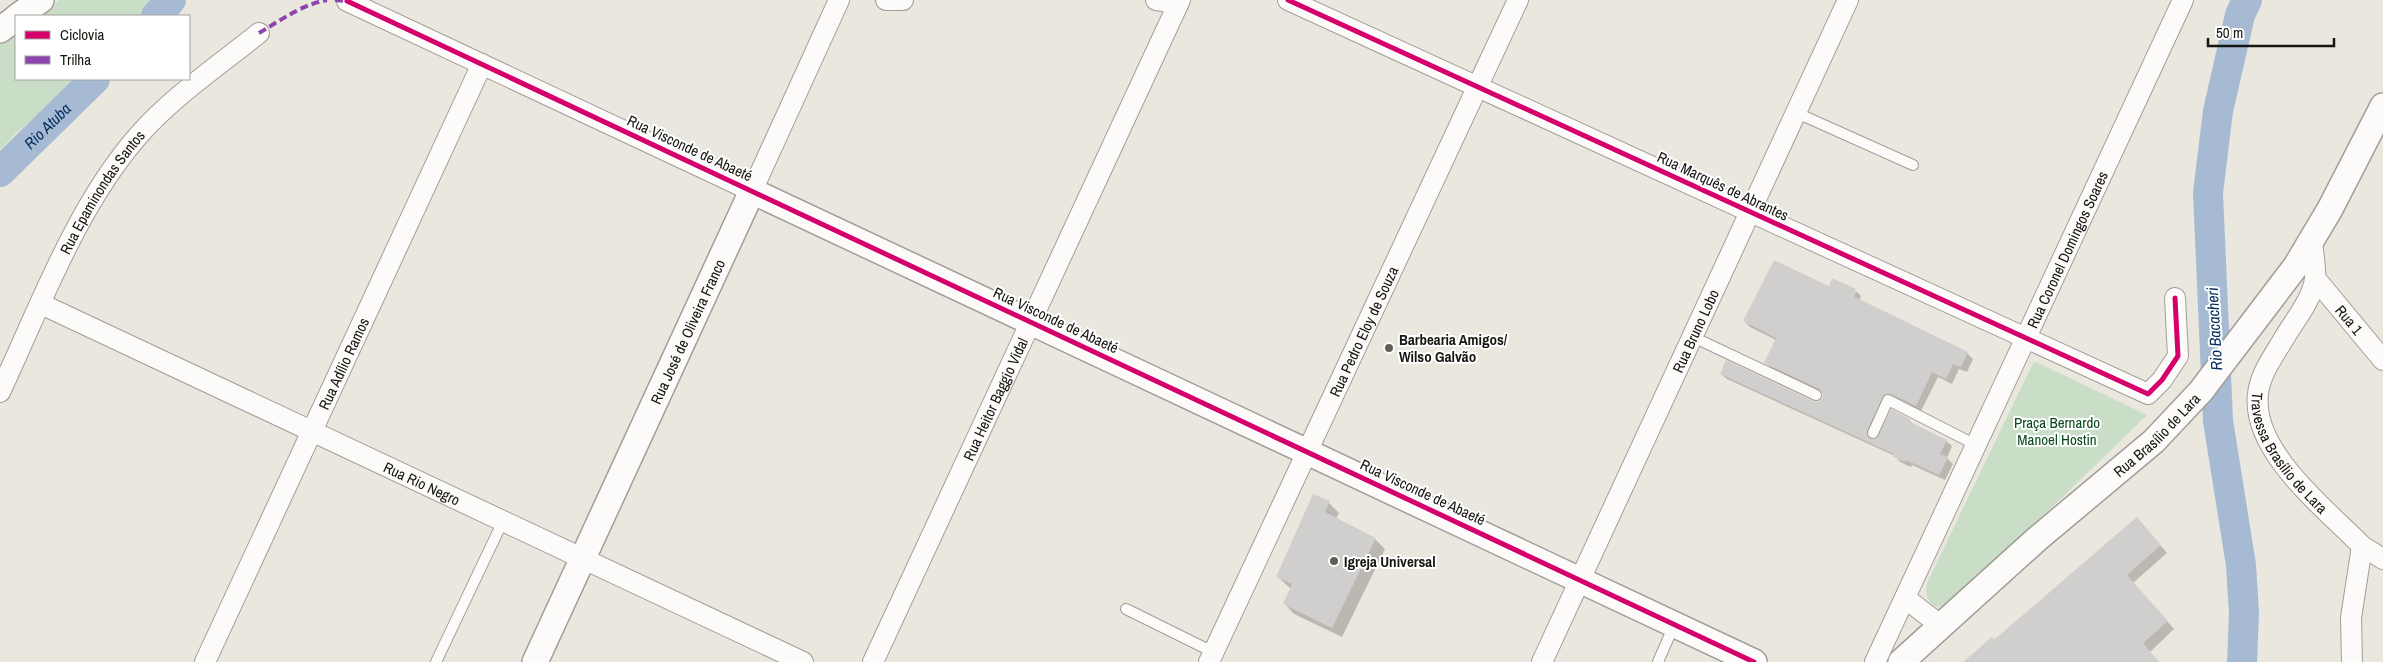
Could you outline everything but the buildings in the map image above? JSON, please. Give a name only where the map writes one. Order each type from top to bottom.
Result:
[{"type":"street","points":[[20,15],[41,0]]},
{"type":"street","name":"Rua Visconde de Abaeté","points":[[348,0],[1752,661]]},
{"type":"street","name":"Rua José de Oliveira Franco","points":[[535,662],[840,0]]},
{"type":"street","points":[[886,0],[903,0]]},
{"type":"street","points":[[1156,0],[1179,2]]},
{"type":"street","name":"Rua Marquês de Abrantes","points":[[1288,0],[2148,394],[2162,380],[2178,356],[2176,298]]},
{"type":"street","name":"Rua Pedro Eloy de Souza","points":[[1211,657],[1518,0]]},
{"type":"street","name":"Rua Bruno Lobo","points":[[1542,662],[1848,0]]},
{"type":"street","name":"Rua Coronel Domingos Soares","points":[[1875,662],[2183,0]]},
{"type":"street","name":"Rua Heitor Baggio Vidal","points":[[873,662],[1179,2]]},
{"type":"street","points":[[0,30],[15,19]]},
{"type":"street","name":"Rua Epaminondas Santos","points":[[0,392],[83,214],[117,161],[139,135],[162,113],[259,33]]},
{"type":"street","name":"Rua Adílio Ramos","points":[[204,662],[482,64]]},
{"type":"street","name":"Rua Brasílio de Lara","points":[[1901,662],[2037,539],[2154,441],[2181,414],[2251,329],[2312,241],[2383,106]]},
{"type":"street","name":"Travessa Brasílio de Lara","points":[[2312,241],[2315,278],[2310,295],[2262,376],[2258,394],[2258,417],[2264,436],[2284,467],[2362,546],[2383,558]]},
{"type":"street","name":"Rua 1","points":[[2315,278],[2383,360]]},
{"type":"street","name":"Rua Rio Negro","points":[[41,304],[802,662]]},
{"type":"street","points":[[2352,662],[2351,618],[2362,546]]},
{"type":"street","points":[[1905,598],[1940,626]]},
{"type":"lane","points":[[1797,112],[1913,165]]},
{"type":"lane","points":[[1693,337],[1816,396]]},
{"type":"lane","points":[[1873,433],[1888,400],[1976,445]]},
{"type":"lane","points":[[436,662],[502,521]]},
{"type":"lane","points":[[1126,609],[1211,657]]},
{"type":"lane","points":[[1658,662],[1674,624]]},
{"type":"green space","points":[[60,0],[152,0],[140,15],[38,15]]},
{"type":"green space","points":[[15,31],[15,80],[80,80],[16,133],[0,150],[0,41]]},
{"type":"green space","name":"Praça Bernardo Manoel Hostin","points":[[2034,361],[2147,415],[1974,583],[1946,605],[1937,607],[1928,598],[1926,591],[1927,583]]},
{"type":"waterway","name":"Rio Atuba","points":[[157,15],[171,0]]},
{"type":"waterway","name":"Rio Bacacheri","points":[[2242,662],[2244,614],[2241,565],[2218,421],[2208,193],[2218,111],[2240,15],[2247,0]]},
{"type":"waterway","name":"Rio Atuba","points":[[0,172],[94,80]]},
{"type":"marked path","points":[[259,33],[300,9],[327,0]]},
{"type":"marked path","points":[[335,0],[347,1]]},
{"type":"cycle path","points":[[1288,0],[2148,394],[2162,380],[2178,356],[2175,298]]},
{"type":"cycle path","points":[[347,1],[1754,662]]},
{"type":"place","name":"Barbearia Amigos/ Wilso Galvão","points":[[1389,348]]},
{"type":"place","name":"Igreja Universal","points":[[1334,561]]}]
